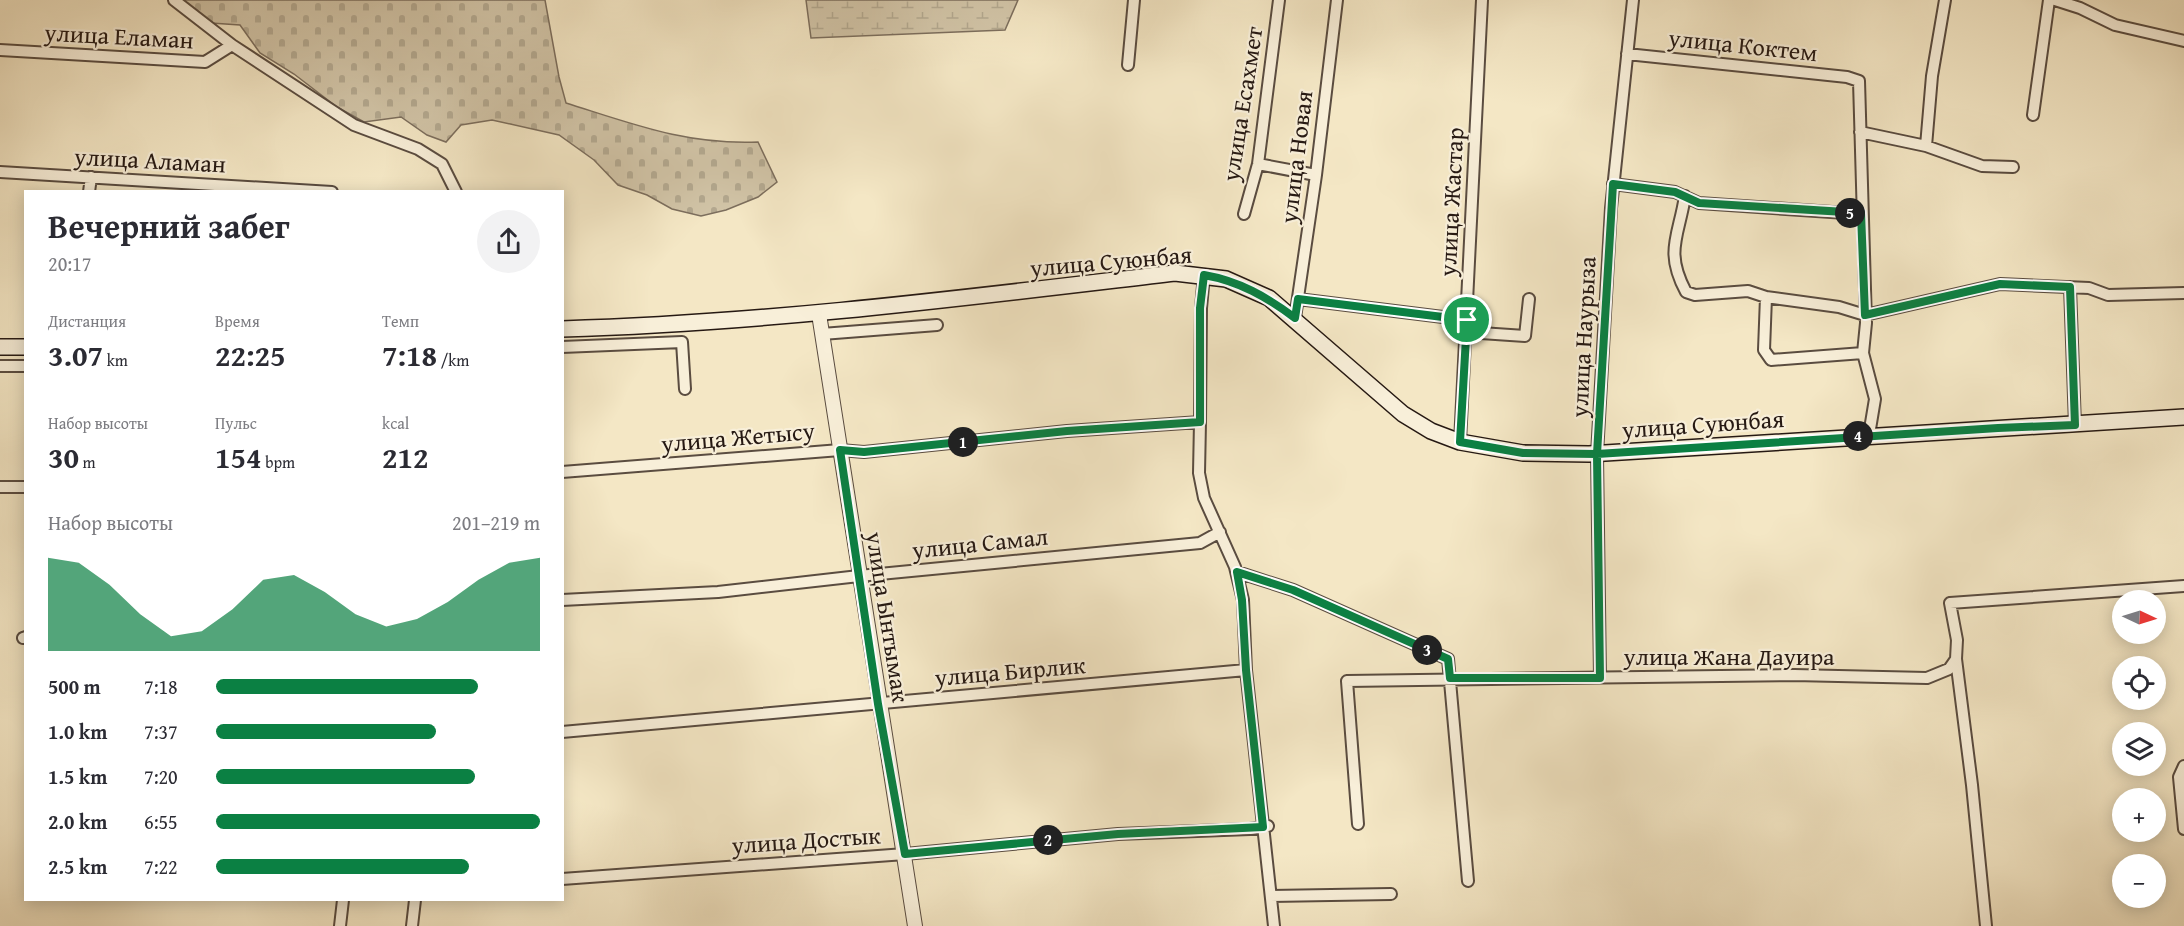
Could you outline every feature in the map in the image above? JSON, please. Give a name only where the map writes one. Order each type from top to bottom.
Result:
[{"type":"main road","name":"улица Суюнбая","points":[[564,329],[679,326],[819,314],[1175,273],[1226,279],[1269,298],[1295,318],[1403,414],[1431,431],[1460,442],[1523,453],[1597,454],[1869,435],[2184,417]]},
{"type":"main road","points":[[0,347],[24,347]]},
{"type":"street","points":[[174,0],[232,45],[354,125],[418,149],[442,164],[455,190]]},
{"type":"street","points":[[1128,65],[1134,0]]},
{"type":"street","name":"улица Есахмет","points":[[1244,214],[1258,164],[1279,0]]},
{"type":"street","name":"улица Новая","points":[[1295,318],[1316,175],[1337,0]]},
{"type":"street","name":"улица Жастар","points":[[1460,442],[1482,0]]},
{"type":"street","name":"улица Наурыза","points":[[1600,678],[1597,454],[1613,184],[1633,0]]},
{"type":"street","points":[[1926,146],[1932,76],[1945,0]]},
{"type":"street","points":[[2033,115],[2049,0]]},
{"type":"street","points":[[2055,0],[2080,8],[2115,25],[2184,40]]},
{"type":"street","name":"улица Еламан","points":[[0,50],[205,62],[232,45]]},
{"type":"street","name":"улица Коктем","points":[[1627,54],[1854,78],[1858,81],[1860,132]]},
{"type":"street","points":[[1869,435],[1875,399],[1863,353],[1865,315],[1860,132],[1926,146],[1982,166],[2013,167]]},
{"type":"street","points":[[1258,164],[1316,175]]},
{"type":"street","name":"улица Аламан","points":[[0,172],[91,177],[187,188],[260,190]]},
{"type":"street","points":[[89,190],[91,177]]},
{"type":"street","points":[[1613,184],[1675,192],[1699,203],[1861,213]]},
{"type":"street","points":[[1685,196],[1673,248],[1681,284],[1686,292],[1695,296],[1748,291],[1766,297],[1839,307],[1865,315],[2000,284],[2089,288],[2108,295],[2184,292]]},
{"type":"street","points":[[1204,275],[1200,308],[1199,473],[1204,498],[1237,572],[1242,600],[1246,670],[1265,826],[1274,926]]},
{"type":"street","points":[[2070,287],[2075,425]]},
{"type":"street","points":[[1766,297],[1764,350],[1771,360],[1863,353]]},
{"type":"street","points":[[1298,299],[1467,320]]},
{"type":"street","points":[[1466,332],[1525,336],[1529,299]]},
{"type":"street","name":"улица Ынтымак","points":[[819,314],[878,704],[905,854],[915,926]]},
{"type":"street","points":[[822,334],[937,325]]},
{"type":"street","points":[[564,347],[682,342],[686,389]]},
{"type":"street","points":[[0,366],[24,366]]},
{"type":"street","name":"улица Жетысу","points":[[564,472],[840,450],[864,452],[1067,431],[1200,422]]},
{"type":"street","points":[[0,487],[24,487]]},
{"type":"street","name":"улица Самал","points":[[564,600],[718,592],[1200,543],[1220,532]]},
{"type":"street","points":[[1237,572],[1293,590],[1448,659],[1468,881]]},
{"type":"street","points":[[1986,926],[1972,785],[1956,659],[1957,640],[1950,603],[1958,600],[2184,586]]},
{"type":"street","name":"улица Жана Дауира","points":[[1358,824],[1347,681],[1794,675],[1927,678],[1949,669],[1956,659]]},
{"type":"street","name":"улица Бирлик","points":[[564,732],[1246,670]]},
{"type":"street","points":[[2184,766],[2179,777],[2184,829]]},
{"type":"street","name":"улица Достык","points":[[564,879],[905,854],[1118,834],[1265,826]]},
{"type":"street","points":[[1271,896],[1390,894]]},
{"type":"street","points":[[340,926],[343,901]]},
{"type":"street","points":[[412,926],[415,901]]},
{"type":"green space","points":[[182,0],[545,0],[566,103],[683,137],[758,142],[777,182],[758,197],[726,210],[701,216],[672,209],[647,195],[618,185],[594,160],[559,135],[492,120],[461,125],[446,142],[427,135],[401,117],[364,122],[337,107],[294,74],[260,53],[240,25],[211,23]]},
{"type":"green space","points":[[806,0],[1018,0],[1005,30],[811,38]]},
{"type":"route","points":[[1467,320],[1298,299],[1295,318],[1269,298],[1226,279],[1204,275],[1200,308],[1200,422],[1067,431],[864,452],[840,450],[878,704],[905,854],[1118,834],[1263,827],[1246,670],[1242,600],[1237,572],[1293,590],[1448,659],[1450,678],[1600,678],[1597,454],[1818,438],[2075,425],[2070,287],[2000,284],[1865,315],[1861,213],[1699,203],[1675,192],[1613,184],[1597,454],[1523,453],[1460,442],[1467,320]]}]
